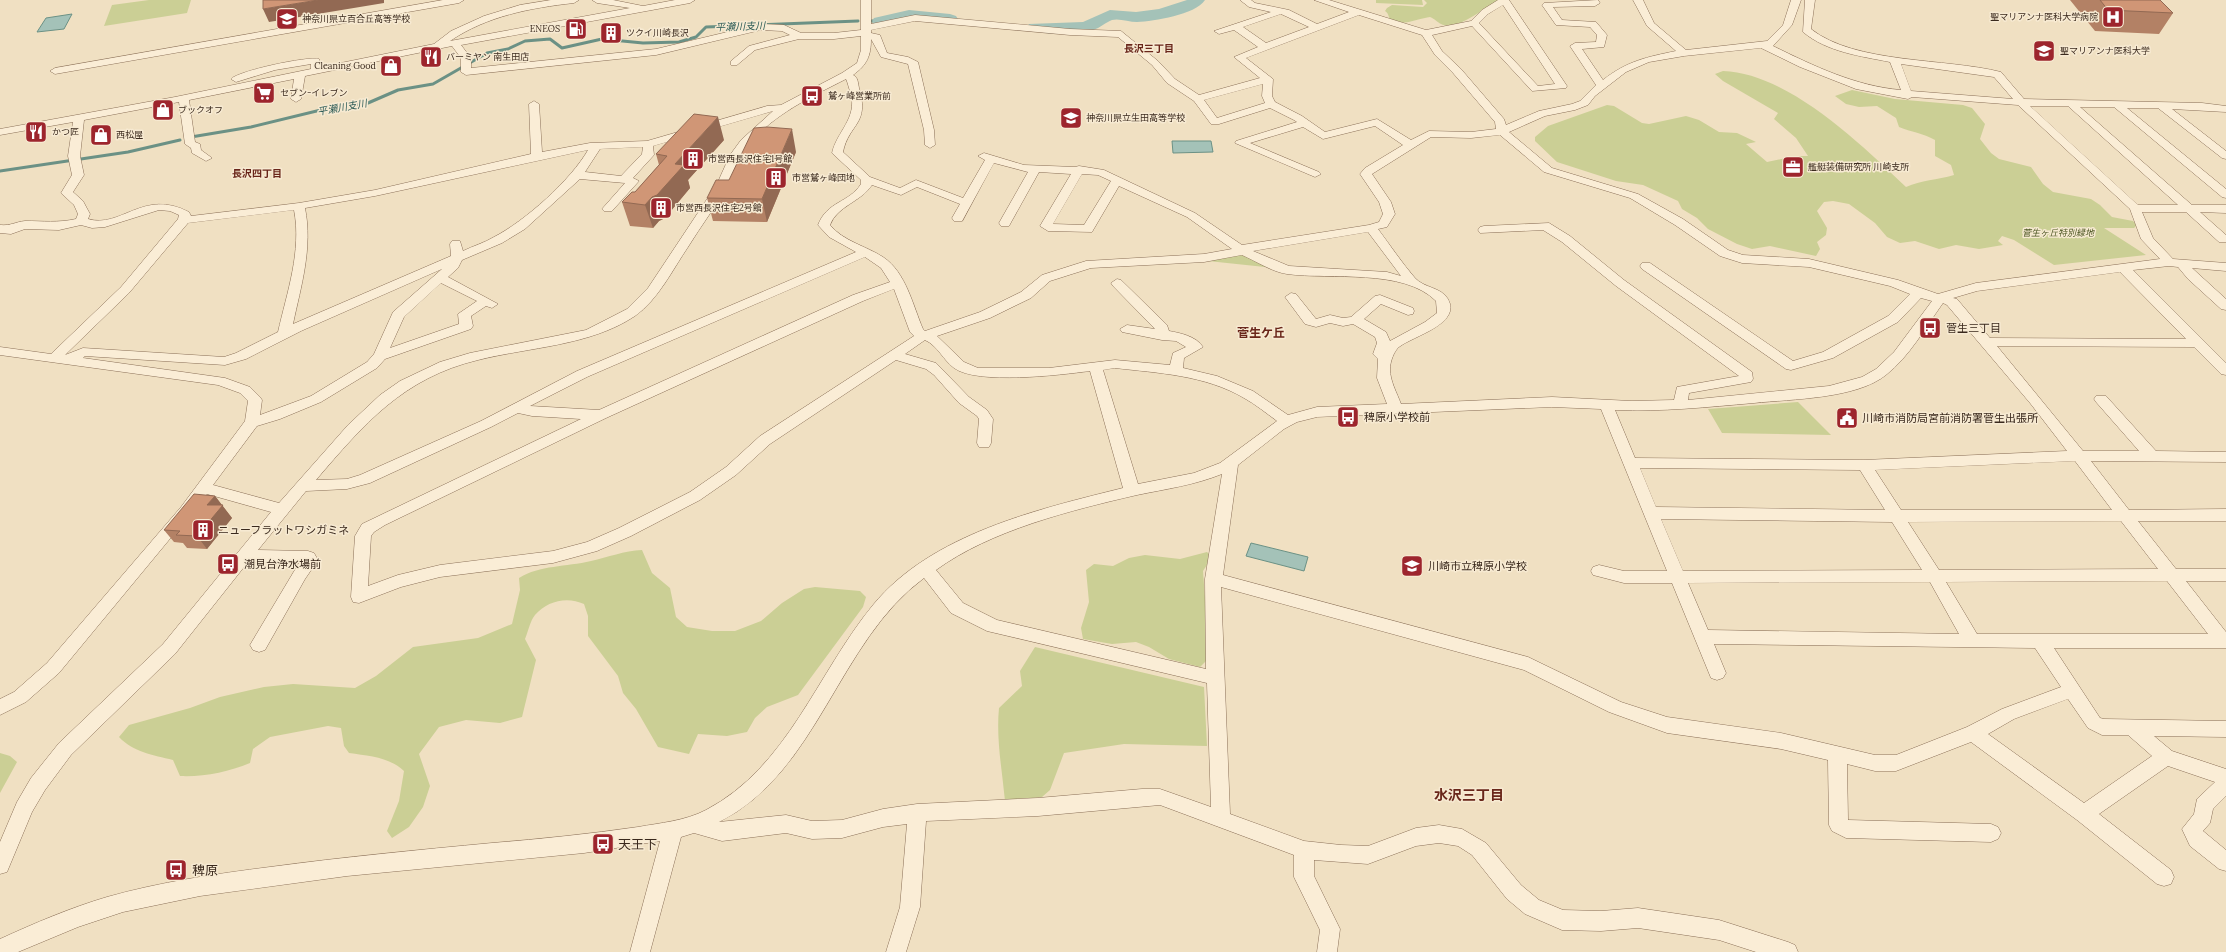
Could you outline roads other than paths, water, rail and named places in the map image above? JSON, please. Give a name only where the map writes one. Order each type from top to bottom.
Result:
[{"type":"street","points":[[55,71],[459,0]]},
{"type":"street","points":[[439,46],[440,43],[458,31],[488,16],[532,6],[574,0]]},
{"type":"street","points":[[597,0],[635,5],[639,7],[639,10]]},
{"type":"street","points":[[0,132],[216,92],[439,46],[690,0]]},
{"type":"street","points":[[0,865],[24,808],[38,784],[65,749],[169,649],[282,509],[353,428],[371,410],[405,384],[445,365],[475,356],[589,333],[611,324],[632,312],[653,290],[723,184],[740,148],[783,108],[846,75],[859,66],[864,59],[867,28],[866,0]]},
{"type":"street","points":[[1245,0],[1252,5],[1279,11],[1317,28]]},
{"type":"street","points":[[1319,0],[1356,13],[1426,33],[1474,23],[1485,12],[1504,0],[1562,86],[1536,89],[1474,23]]},
{"type":"street","points":[[1592,0],[1595,3],[1547,5],[1559,23],[1593,24],[1602,35],[1601,45],[1575,46],[1602,86]]},
{"type":"street","points":[[1638,0],[1650,24],[1684,53]]},
{"type":"street","points":[[897,284],[858,298],[601,415],[368,528],[363,536],[360,597],[398,581],[440,571],[553,557],[591,547],[625,532],[695,496],[731,471],[765,440],[923,336],[985,315],[1026,295],[1046,278],[1090,264],[1204,258],[1241,250],[1371,228],[1383,224],[1389,214],[1385,202],[1366,174],[1369,170],[1409,144],[1435,133],[1471,135],[1502,132],[1526,119],[1543,113],[1584,103],[1622,70],[1646,60],[1684,53],[1770,44],[1784,29],[1793,16],[1796,0]]},
{"type":"street","points":[[1810,0],[1806,30],[1809,35],[1820,42],[1838,48],[1894,59],[1997,74],[2022,102],[2061,141],[2135,208],[2147,239],[2226,306]]},
{"type":"street","points":[[1219,30],[1272,15],[1279,11]]},
{"type":"street","points":[[1268,79],[1239,57],[1356,13]]},
{"type":"street","points":[[734,63],[752,48],[799,36],[834,36],[915,18],[1070,32],[1121,34],[1155,63],[1170,81],[1198,99],[1215,122],[1271,104]]},
{"type":"street","points":[[1234,26],[1265,47]]},
{"type":"street","points":[[454,44],[466,58],[466,72],[656,52],[761,27],[784,28],[799,36]]},
{"type":"street","points":[[867,28],[877,37],[880,50],[884,55],[914,62],[929,130],[930,146]]},
{"type":"street","points":[[1426,33],[1438,53],[1457,70],[1500,121],[1502,132],[1548,170],[1562,176],[1634,196],[1679,222],[1724,253],[1742,259],[1809,263],[1894,283],[1918,293],[1940,298],[1953,303],[1987,342],[2225,641]]},
{"type":"street","points":[[1763,45],[1804,65],[1860,87],[1908,96],[2071,104],[2202,106],[2226,109]]},
{"type":"street","points":[[1894,59],[1908,96]]},
{"type":"street","points":[[216,92],[217,85],[300,62],[316,61],[316,72]]},
{"type":"street","points":[[296,99],[300,75]]},
{"type":"street","points":[[846,75],[852,78],[858,107],[855,119],[842,138],[837,153],[866,179],[901,192],[916,183],[967,203]]},
{"type":"street","points":[[1198,99],[1268,79]]},
{"type":"street","points":[[1268,79],[1267,96],[1271,104],[1305,123],[1323,136],[1376,122],[1409,144]]},
{"type":"street","points":[[184,98],[190,144],[196,146],[196,151],[206,158]]},
{"type":"street","points":[[534,104],[537,156]]},
{"type":"street","points":[[2071,104],[2223,239]]},
{"type":"street","points":[[2117,105],[2226,195]]},
{"type":"street","points":[[2162,106],[2226,156]]},
{"type":"street","points":[[184,220],[299,206],[375,193],[537,156],[596,146],[648,144],[771,108],[783,108]]},
{"type":"street","points":[[77,118],[79,118],[74,159],[78,175],[67,193],[79,203],[84,214],[81,221]]},
{"type":"street","points":[[1305,123],[1240,143],[1315,174]]},
{"type":"street","points":[[624,180],[648,155],[648,144]]},
{"type":"street","points":[[70,360],[82,352],[225,361],[241,356],[284,334],[498,240],[521,226],[577,175],[584,167],[596,146]]},
{"type":"street","points":[[958,218],[967,203],[987,157],[1023,168],[1079,169],[1100,172],[1191,214],[1241,250],[1287,270],[1387,276],[1412,282],[1435,293],[1442,300],[1444,311],[1443,315],[1430,325],[1393,346],[1385,359],[1383,368],[1384,378],[1396,409]]},
{"type":"street","points":[[1005,223],[1035,169]]},
{"type":"street","points":[[1079,169],[1046,226],[1048,228],[1088,228],[1117,180]]},
{"type":"street","points":[[577,175],[634,181],[608,209]]},
{"type":"street","points":[[866,179],[867,184],[864,191],[831,211],[824,225],[864,253],[879,260],[893,275],[917,332],[923,336],[936,340],[959,366],[977,372],[1049,372],[1115,364],[1176,370],[1212,379],[1248,394],[1287,421]]},
{"type":"street","points":[[284,334],[298,277],[303,219],[299,206]]},
{"type":"street","points":[[0,229],[11,230],[23,225],[59,226],[81,221],[87,224],[100,224],[155,207],[179,209],[185,214],[184,220],[126,290],[54,358]]},
{"type":"street","points":[[2135,208],[2226,209]]},
{"type":"street","points":[[1484,230],[1545,226],[1566,239],[1620,283],[1745,372],[1746,379],[1682,390],[1680,405]]},
{"type":"street","points":[[1371,228],[1412,282]]},
{"type":"street","points":[[252,422],[275,416],[316,398],[372,365],[380,356],[398,315],[454,265],[457,258],[456,244]]},
{"type":"street","points":[[302,486],[347,484],[365,479],[517,408],[582,374],[864,253]]},
{"type":"street","points":[[0,950],[25,938],[104,908],[187,888],[320,869],[594,843],[673,830],[694,824],[716,815],[764,778],[785,754],[826,688],[882,607],[941,558],[965,546],[1014,526],[1076,505],[1132,491],[1196,478],[1231,465],[1287,421],[1317,412],[1552,402],[1606,405],[1680,405],[1830,391],[1867,380],[1880,372],[1899,355],[1940,298],[1976,287],[2122,267],[2175,262],[2226,267]]},
{"type":"street","points":[[1646,266],[1791,366],[1828,355],[1893,319],[1918,293]]},
{"type":"street","points":[[2122,267],[2226,371]]},
{"type":"street","points":[[380,356],[466,326],[464,314],[489,302],[440,277]]},
{"type":"street","points":[[1117,283],[1162,328],[1162,336]]},
{"type":"street","points":[[1291,297],[1310,321],[1316,323],[1330,319],[1343,322],[1355,320],[1380,299],[1408,311]]},
{"type":"street","points":[[1355,320],[1381,335],[1384,342],[1380,354],[1385,359]]},
{"type":"street","points":[[1127,329],[1162,336],[1180,337],[1196,347],[1178,356],[1176,370]]},
{"type":"street","points":[[1987,342],[2197,342]]},
{"type":"street","points":[[0,351],[220,381],[245,390],[255,400],[252,422],[186,511],[53,668],[20,697],[0,707]]},
{"type":"street","points":[[895,355],[931,366],[939,372],[964,400],[982,413],[986,419],[984,443]]},
{"type":"street","points":[[1095,366],[1132,491]]},
{"type":"street","points":[[2101,399],[2153,457]]},
{"type":"street","points":[[1606,405],[1632,463],[1717,673]]},
{"type":"street","points":[[517,408],[532,411],[601,415]]},
{"type":"street","points":[[1632,463],[1864,465],[2077,456],[2226,457]]},
{"type":"street","points":[[1221,820],[1215,678],[1213,579],[1231,465]]},
{"type":"street","points":[[1864,465],[1935,577],[1972,641]]},
{"type":"street","points":[[204,488],[282,509]]},
{"type":"street","points":[[1651,513],[1895,516],[2123,513],[2226,514]]},
{"type":"street","points":[[245,556],[301,556],[308,557],[310,560],[299,575],[259,645]]},
{"type":"street","points":[[926,569],[958,608],[993,626],[1215,678]]},
{"type":"street","points":[[1599,571],[1624,577],[2226,575]]},
{"type":"street","points":[[1213,579],[1528,664],[1615,707],[1667,725],[1702,732],[1781,741],[1875,763],[1896,763],[1973,733],[2008,714],[2072,690]]},
{"type":"street","points":[[1702,638],[1972,641],[2225,641]]},
{"type":"street","points":[[2040,641],[2094,723],[2102,727],[2226,729]]},
{"type":"street","points":[[2132,728],[2166,757],[2226,777]]},
{"type":"street","points":[[1973,733],[2084,814],[2164,877]]},
{"type":"street","points":[[1837,755],[1839,825],[1846,829],[1991,833]]},
{"type":"street","points":[[2084,814],[2166,757]]},
{"type":"street","points":[[2226,783],[2204,805],[2203,817],[2192,830],[2196,840],[2226,862]]},
{"type":"street","points":[[694,824],[722,832],[786,824],[812,830],[842,829],[883,818],[917,813],[1038,807],[1142,797],[1160,797],[1304,850],[1368,855],[1416,837],[1439,834],[1462,838],[1479,849],[1514,892],[1532,907],[1562,920],[1601,921],[1638,918],[1719,930],[1788,952]]},
{"type":"street","points":[[896,952],[910,907],[917,813]]},
{"type":"street","points":[[640,952],[673,830]]},
{"type":"street","points":[[1304,850],[1304,876],[1330,929],[1327,952]]},
{"type":"water","points":[[72,14],[64,29],[37,32],[46,18]]},
{"type":"water","points":[[1172,141],[1211,141],[1213,152],[1173,153]]},
{"type":"water","points":[[1251,543],[1308,557],[1304,571],[1246,556]]},
{"type":"waterway","name":"平瀬川支川","points":[[1035,27],[1061,29],[1087,27],[1110,15],[1136,17],[1159,14],[1190,6],[1197,0]]},
{"type":"waterway","name":"平瀬川支川","points":[[880,21],[909,15],[950,19]]},
{"type":"waterway","name":"平瀬川支川","points":[[191,137],[251,127],[329,108],[368,103],[398,90],[433,84],[487,53],[508,49],[525,41],[550,39],[562,48],[602,39],[643,43],[679,42],[696,37],[706,27],[858,21]]},
{"type":"waterway","name":"平瀬川支川","points":[[870,21],[880,21]]},
{"type":"waterway","name":"平瀬川支川","points":[[0,171],[128,152],[180,140]]},
{"type":"place","name":"聖マリアンナ医科大学病院","points":[[2113,17]]},
{"type":"place","name":"神奈川県立百合丘高等学校","points":[[287,19]]},
{"type":"place","name":"ENEOS","points":[[576,29]]},
{"type":"place","name":"ツクイ川崎長沢","points":[[611,33]]},
{"type":"place","name":"聖マリアンナ医科大学","points":[[2044,51]]},
{"type":"place","name":"バーミヤン 南生田店","points":[[431,57]]},
{"type":"place","name":"Cleaning Good","points":[[391,66]]},
{"type":"place","name":"セブン-イレブン","points":[[264,93]]},
{"type":"place","name":"鷲ヶ峰営業所前","points":[[812,96]]},
{"type":"place","name":"ブックオフ","points":[[163,110]]},
{"type":"place","name":"神奈川県立生田高等学校","points":[[1071,118]]},
{"type":"place","name":"かつ匠","points":[[36,132]]},
{"type":"place","name":"西松屋","points":[[101,135]]},
{"type":"place","name":"市営西長沢住宅1号館","points":[[693,159]]},
{"type":"place","name":"艦艇装備研究所 川崎支所","points":[[1793,167]]},
{"type":"place","name":"市営鷲ヶ峰団地","points":[[776,178]]},
{"type":"place","name":"市営西長沢住宅2号館","points":[[661,208]]},
{"type":"place","name":"菅生三丁目","points":[[1930,328]]},
{"type":"place","name":"稗原小学校前","points":[[1348,417]]},
{"type":"place","name":"川崎市消防局宮前消防署菅生出張所","points":[[1847,418]]},
{"type":"place","name":"ニューフラットワシガミネ","points":[[203,530]]},
{"type":"place","name":"潮見台浄水場前","points":[[228,564]]},
{"type":"place","name":"川崎市立稗原小学校","points":[[1412,566]]},
{"type":"place","name":"天王下","points":[[603,844]]},
{"type":"place","name":"稗原","points":[[176,870]]},
{"type":"district","name":"長沢三丁目","points":[[1149,48]]},
{"type":"district","name":"長沢四丁目","points":[[257,173]]},
{"type":"district","name":"菅生ケ丘","points":[[1261,333]]},
{"type":"district","name":"水沢三丁目","points":[[1469,795]]},
{"type":"park label","name":"菅生ヶ丘特別緑地","points":[[2058,233]]}]
